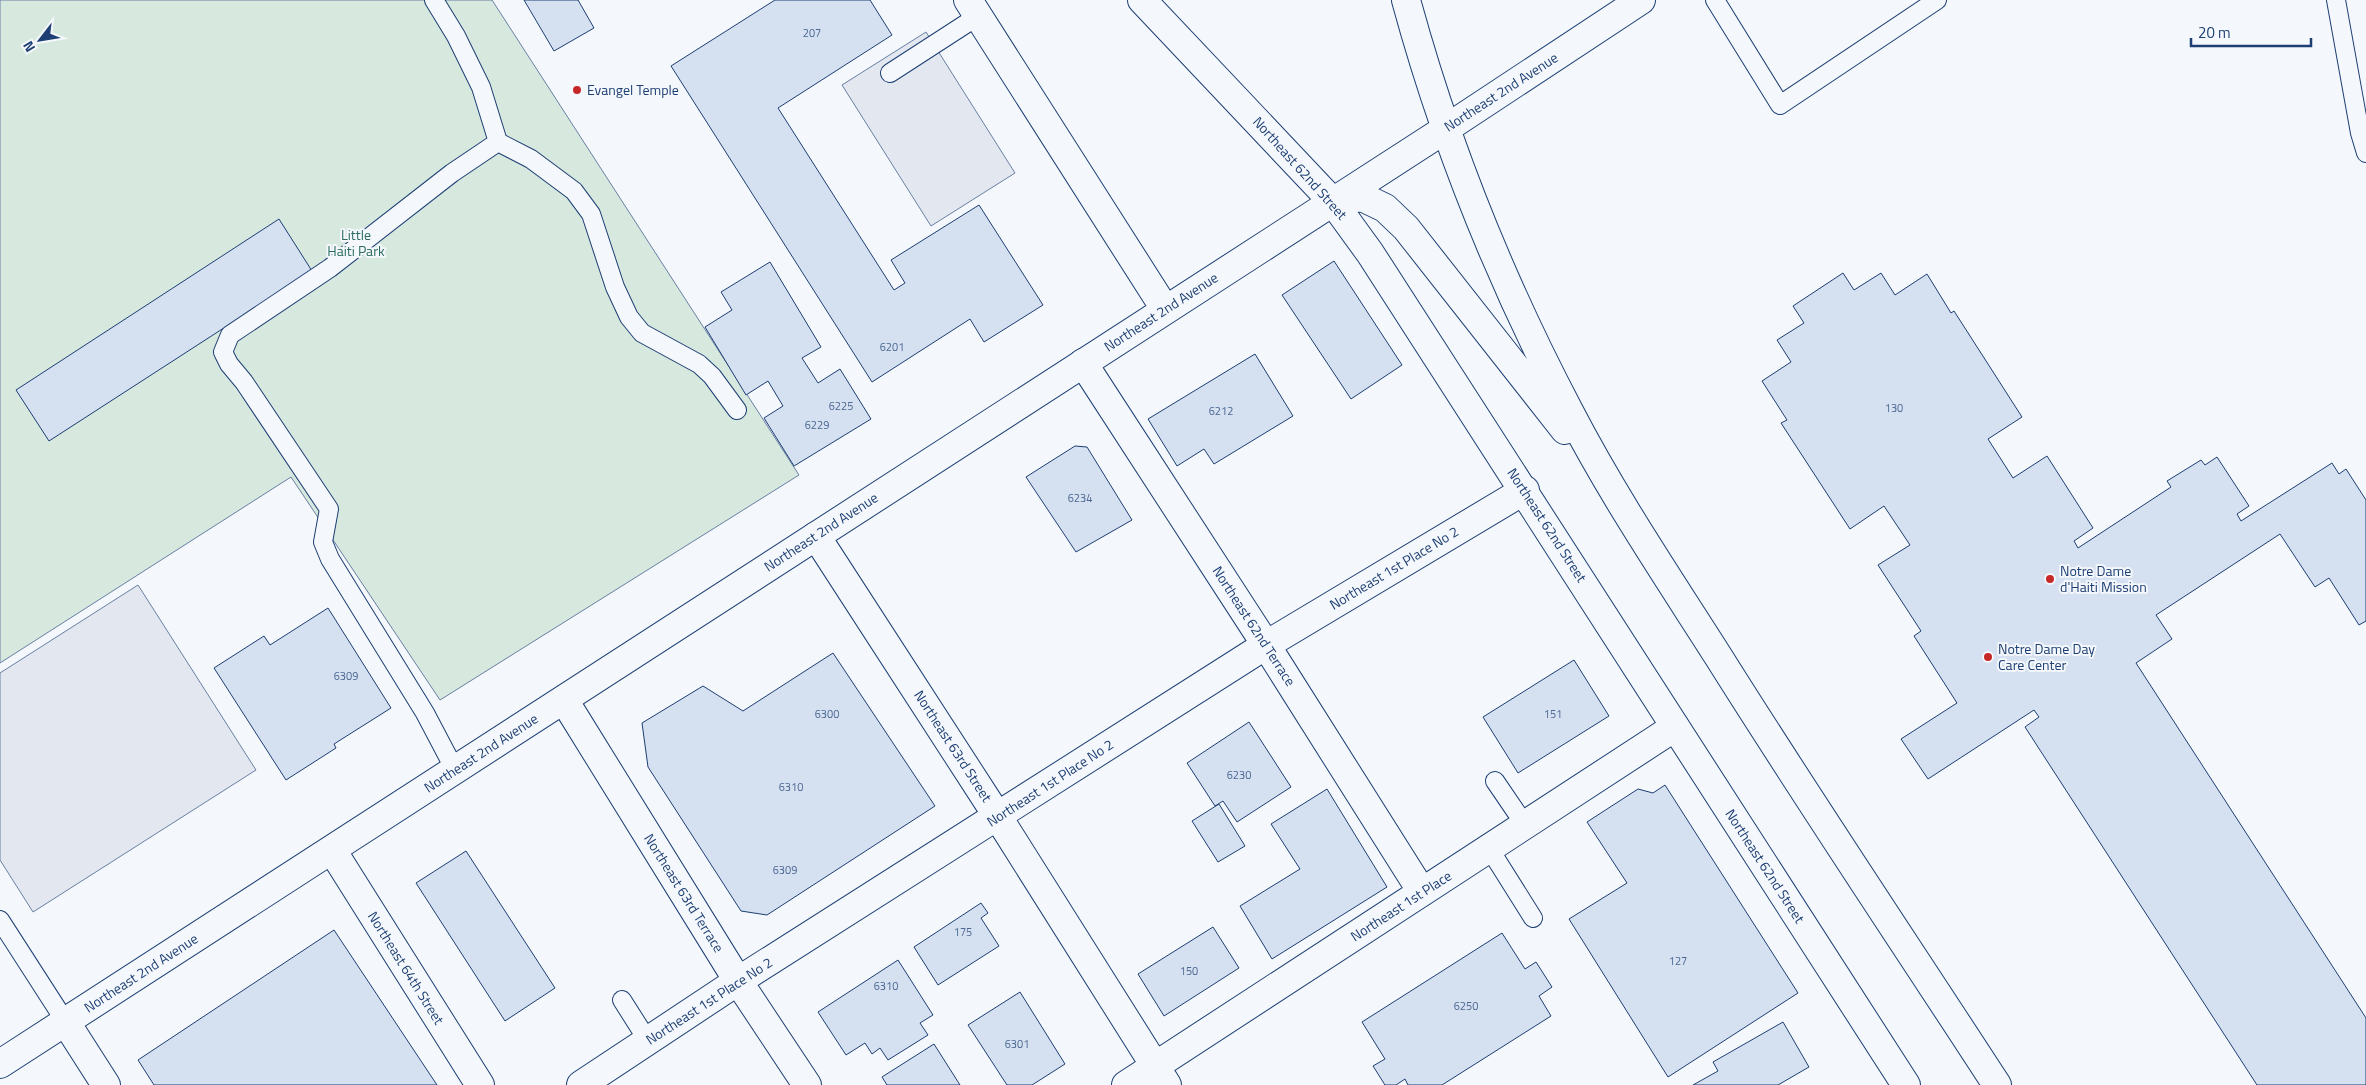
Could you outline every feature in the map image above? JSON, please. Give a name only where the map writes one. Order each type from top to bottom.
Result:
[{"type":"main road","name":"Northeast 62nd Street","points":[[1142,0],[1333,202],[1370,252],[1525,490],[1906,1085]]},
{"type":"main road","points":[[1406,0],[1444,130],[1466,187],[1510,291],[1569,412],[1619,499],[1760,723],[1997,1085]]},
{"type":"main road","name":"Northeast 2nd Avenue","points":[[0,1064],[1444,130],[1635,2]]},
{"type":"main road","points":[[973,8],[1165,310]]},
{"type":"main road","points":[[1333,202],[1362,198],[1385,208],[1406,228],[1619,499]]},
{"type":"main road","name":"Northeast 62nd Terrace","points":[[1082,363],[1266,645],[1422,892]]},
{"type":"main road","name":"Northeast 1st Place No 2","points":[[582,1085],[738,981],[1266,645],[1525,490]]},
{"type":"main road","name":"Northeast 63rd Street","points":[[816,536],[998,817],[1161,1076]]},
{"type":"main road","name":"Northeast 63rd Terrace","points":[[564,700],[738,981],[807,1085]]},
{"type":"main road","name":"Northeast 1st Place","points":[[1126,1085],[1161,1076],[1422,892],[1675,727]]},
{"type":"main road","name":"Northeast 64th Street","points":[[332,850],[480,1085]]},
{"type":"main road","points":[[65,1021],[106,1085]]},
{"type":"lane","points":[[434,0],[456,36],[481,87],[498,142],[531,159],[574,191],[591,214],[615,287],[629,317],[642,333],[699,364],[712,376],[737,410]]},
{"type":"lane","points":[[1715,0],[1780,105],[1937,0]]},
{"type":"lane","points":[[2336,0],[2360,133],[2366,153]]},
{"type":"lane","points":[[890,73],[973,8]]},
{"type":"lane","points":[[455,770],[425,713],[330,559],[323,542],[329,509],[244,382],[229,364],[224,352],[230,335],[330,268],[452,173],[498,142]]},
{"type":"lane","points":[[1495,781],[1525,825]]},
{"type":"lane","points":[[1489,848],[1533,918]]},
{"type":"lane","points":[[0,920],[65,1021]]},
{"type":"lane","points":[[622,1000],[648,1040]]},
{"type":"green space","name":"Little Haiti Park","points":[[0,0],[492,0],[799,475],[440,700],[291,477],[0,663]]},
{"type":"shaded area","points":[[926,32],[1015,173],[931,226],[842,85]]},
{"type":"shaded area","points":[[138,585],[256,770],[33,912],[0,860],[0,673]]},
{"type":"building","points":[[524,0],[578,0],[594,28],[554,51]]},
{"type":"building","points":[[775,0],[870,0],[892,35],[778,108],[894,290],[905,283],[891,260],[979,205],[1043,305],[984,342],[970,319],[872,382],[671,66]]},
{"type":"building","points":[[279,219],[312,271],[49,441],[16,390]]},
{"type":"building","points":[[1334,261],[1402,365],[1351,399],[1282,295]]},
{"type":"building","points":[[770,262],[821,347],[802,358],[818,383],[840,369],[871,419],[794,466],[764,418],[783,406],[768,381],[746,395],[705,327],[732,310],[721,292]]},
{"type":"building","points":[[1843,273],[1854,290],[1881,273],[1895,295],[1927,274],[1951,313],[1954,311],[2022,417],[1988,439],[2013,478],[2047,456],[2093,528],[2074,541],[2078,548],[2171,487],[2167,481],[2201,460],[2205,465],[2217,457],[2249,506],[2237,514],[2241,521],[2332,463],[2339,474],[2346,469],[2366,500],[2366,621],[2359,625],[2329,578],[2315,587],[2280,534],[2156,615],[2172,639],[2136,663],[2366,1018],[2366,1085],[2257,1085],[2025,727],[2039,717],[2034,710],[1928,779],[1901,739],[1957,703],[1914,636],[1921,631],[1878,565],[1910,545],[1884,506],[1850,529],[1781,423],[1787,420],[1762,381],[1791,362],[1777,340],[1804,323],[1793,306]]},
{"type":"building","points":[[1255,354],[1293,416],[1214,464],[1204,449],[1177,466],[1148,419]]},
{"type":"building","points":[[1075,446],[1087,447],[1132,520],[1076,552],[1026,477]]},
{"type":"building","points":[[328,608],[391,708],[334,744],[336,748],[286,780],[214,668],[264,636],[270,645]]},
{"type":"building","points":[[833,653],[935,806],[767,915],[741,911],[648,767],[642,723],[703,686],[743,711]]},
{"type":"building","points":[[1574,660],[1609,716],[1518,773],[1483,717]]},
{"type":"building","points":[[1249,722],[1291,787],[1237,822],[1223,801],[1215,806],[1187,763]]},
{"type":"building","points":[[1665,785],[1798,993],[1668,1077],[1569,919],[1627,883],[1587,822],[1638,789],[1653,793]]},
{"type":"building","points":[[1327,789],[1387,887],[1272,959],[1240,906],[1300,869],[1271,824]]},
{"type":"building","points":[[1219,804],[1245,846],[1218,862],[1192,821]]},
{"type":"building","points":[[466,851],[555,988],[505,1021],[416,883]]},
{"type":"building","points":[[981,903],[988,913],[981,918],[999,946],[938,985],[914,947]]},
{"type":"building","points":[[1213,927],[1239,968],[1164,1016],[1138,974]]},
{"type":"building","points":[[334,930],[437,1085],[154,1085],[138,1060]]},
{"type":"building","points":[[1502,933],[1525,969],[1536,962],[1552,987],[1539,996],[1551,1016],[1442,1085],[1408,1085],[1405,1079],[1396,1085],[1385,1085],[1373,1066],[1385,1059],[1362,1022]]},
{"type":"building","points":[[898,960],[933,1015],[920,1023],[928,1035],[888,1060],[880,1048],[872,1054],[865,1043],[846,1055],[818,1012]]},
{"type":"building","points":[[1020,992],[1065,1064],[1032,1085],[1007,1085],[968,1025]]},
{"type":"building","points":[[1783,1022],[1809,1067],[1778,1085],[1693,1085],[1718,1071],[1713,1062]]},
{"type":"building","points":[[934,1044],[960,1085],[887,1085],[882,1077]]},
{"type":"place","name":"Evangel Temple","points":[[577,90]]},
{"type":"place","name":"Notre Dame d'Haiti Mission","points":[[2050,579]]},
{"type":"place","name":"Notre Dame Day Care Center","points":[[1988,657]]}]
